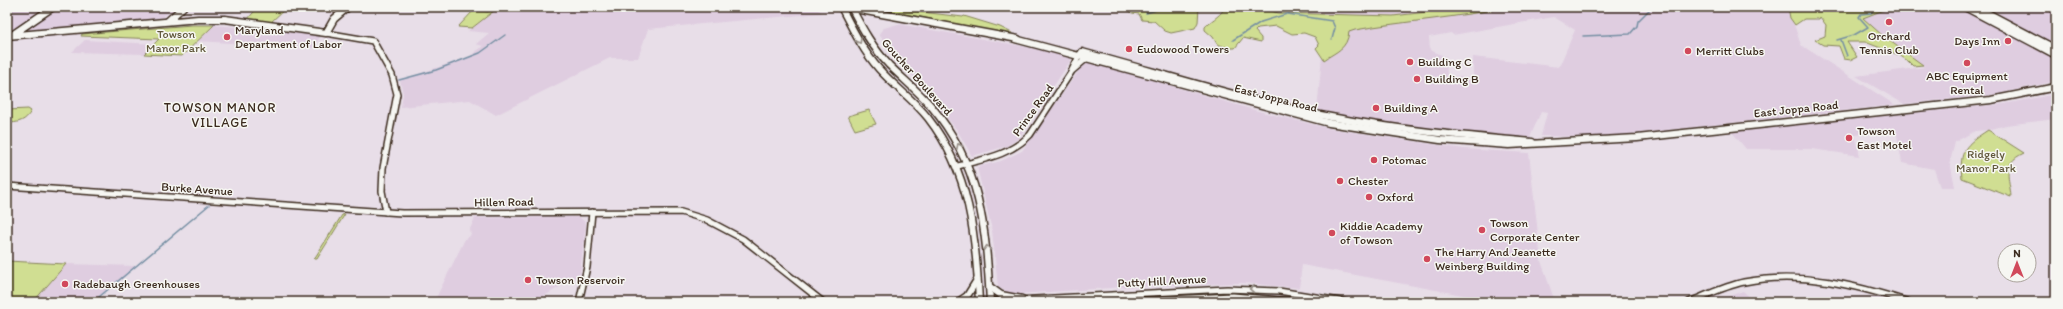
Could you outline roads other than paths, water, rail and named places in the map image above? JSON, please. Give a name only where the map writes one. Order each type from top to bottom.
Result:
[{"type":"main road","points":[[8,38],[53,7]]},
{"type":"main road","points":[[167,22],[183,7]]},
{"type":"main road","points":[[8,38],[167,22],[230,21],[326,32],[334,19],[348,7]]},
{"type":"main road","name":"Goucher Boulevard","points":[[841,7],[868,55],[929,119],[944,140],[958,166],[966,188],[973,216],[978,278],[978,302]]},
{"type":"main road","name":"East Joppa Road","points":[[844,7],[1015,39],[1080,54],[1267,102],[1330,120]]},
{"type":"main road","points":[[1965,7],[2056,55]]},
{"type":"main road","points":[[1976,7],[2056,49]]},
{"type":"main road","name":"Goucher Boulevard","points":[[851,8],[871,43],[889,64],[923,97],[942,120],[959,145],[976,184],[983,212],[990,302]]},
{"type":"main road","points":[[859,21],[862,15],[876,13]]},
{"type":"main road","name":"East Joppa Road","points":[[1080,54],[1087,58],[1260,106],[1330,120],[1441,137],[1523,146],[1538,143],[1637,138],[1984,100],[2056,87]]},
{"type":"main road","points":[[958,302],[967,296],[978,278]]},
{"type":"main road","points":[[990,287],[1001,295],[1022,299]]},
{"type":"street","points":[[326,32],[373,41],[377,46],[394,82],[397,96],[387,143],[383,182],[383,202],[386,212]]},
{"type":"street","name":"Prince Road","points":[[958,166],[1001,155],[1021,144],[1030,135],[1072,71],[1080,54]]},
{"type":"street","name":"Prince Road","points":[[1072,71],[1087,58]]},
{"type":"street","name":"Burke Avenue","points":[[7,186],[386,212]]},
{"type":"street","name":"Hillen Road","points":[[386,212],[671,211],[697,217],[726,230],[753,247],[822,302]]},
{"type":"street","points":[[579,302],[587,267],[592,212]]},
{"type":"street","points":[[1689,302],[1745,282],[1790,278],[1848,285],[1909,302]]},
{"type":"street","name":"Putty Hill Avenue","points":[[978,302],[1227,288],[1279,291],[1346,302]]},
{"type":"street","name":"Putty Hill Avenue","points":[[1109,302],[1233,296],[1304,302]]},
{"type":"waterway","points":[[1146,13],[1156,10],[1157,7]]},
{"type":"waterway","points":[[1233,40],[1261,22],[1287,14],[1296,7]]},
{"type":"waterway","points":[[1583,36],[1630,34],[1637,26],[1638,21],[1652,7]]},
{"type":"waterway","points":[[1837,40],[1854,35],[1868,27],[1859,17],[1861,14],[1871,13],[1876,7]]},
{"type":"waterway","points":[[1288,14],[1332,21],[1335,28],[1332,39]]},
{"type":"waterway","points":[[399,80],[436,70],[480,53],[505,35]]},
{"type":"waterway","points":[[1841,40],[1847,56]]},
{"type":"waterway","points":[[93,302],[209,205]]},
{"type":"place","name":"Orchard Tennis Club","points":[[1889,22]]},
{"type":"place","name":"Maryland Department of Labor","points":[[227,37]]},
{"type":"place","name":"Days Inn","points":[[2008,41]]},
{"type":"place","name":"Eudowood Towers","points":[[1129,49]]},
{"type":"place","name":"Merritt Clubs","points":[[1688,51]]},
{"type":"place","name":"Building C","points":[[1410,62]]},
{"type":"place","name":"ABC Equipment Rental","points":[[1967,63]]},
{"type":"place","name":"Building B","points":[[1417,79]]},
{"type":"place","name":"Building A","points":[[1376,108]]},
{"type":"place","name":"Towson East Motel","points":[[1849,138]]},
{"type":"place","name":"Potomac","points":[[1374,160]]},
{"type":"place","name":"Chester","points":[[1340,181]]},
{"type":"place","name":"Oxford","points":[[1369,197]]},
{"type":"place","name":"Towson Corporate Center","points":[[1482,230]]},
{"type":"place","name":"Kiddie Academy of Towson","points":[[1332,233]]},
{"type":"place","name":"The Harry And Jeanette Weinberg Building","points":[[1427,259]]},
{"type":"place","name":"Towson Reservoir","points":[[528,280]]},
{"type":"place","name":"Radebaugh Greenhouses","points":[[65,284]]},
{"type":"district","name":"TOWSON MANOR VILLAGE","points":[[220,114]]},
{"type":"park label","name":"Towson Manor Park","points":[[176,41]]},
{"type":"park label","name":"Ridgely Manor Park","points":[[1986,161]]}]
